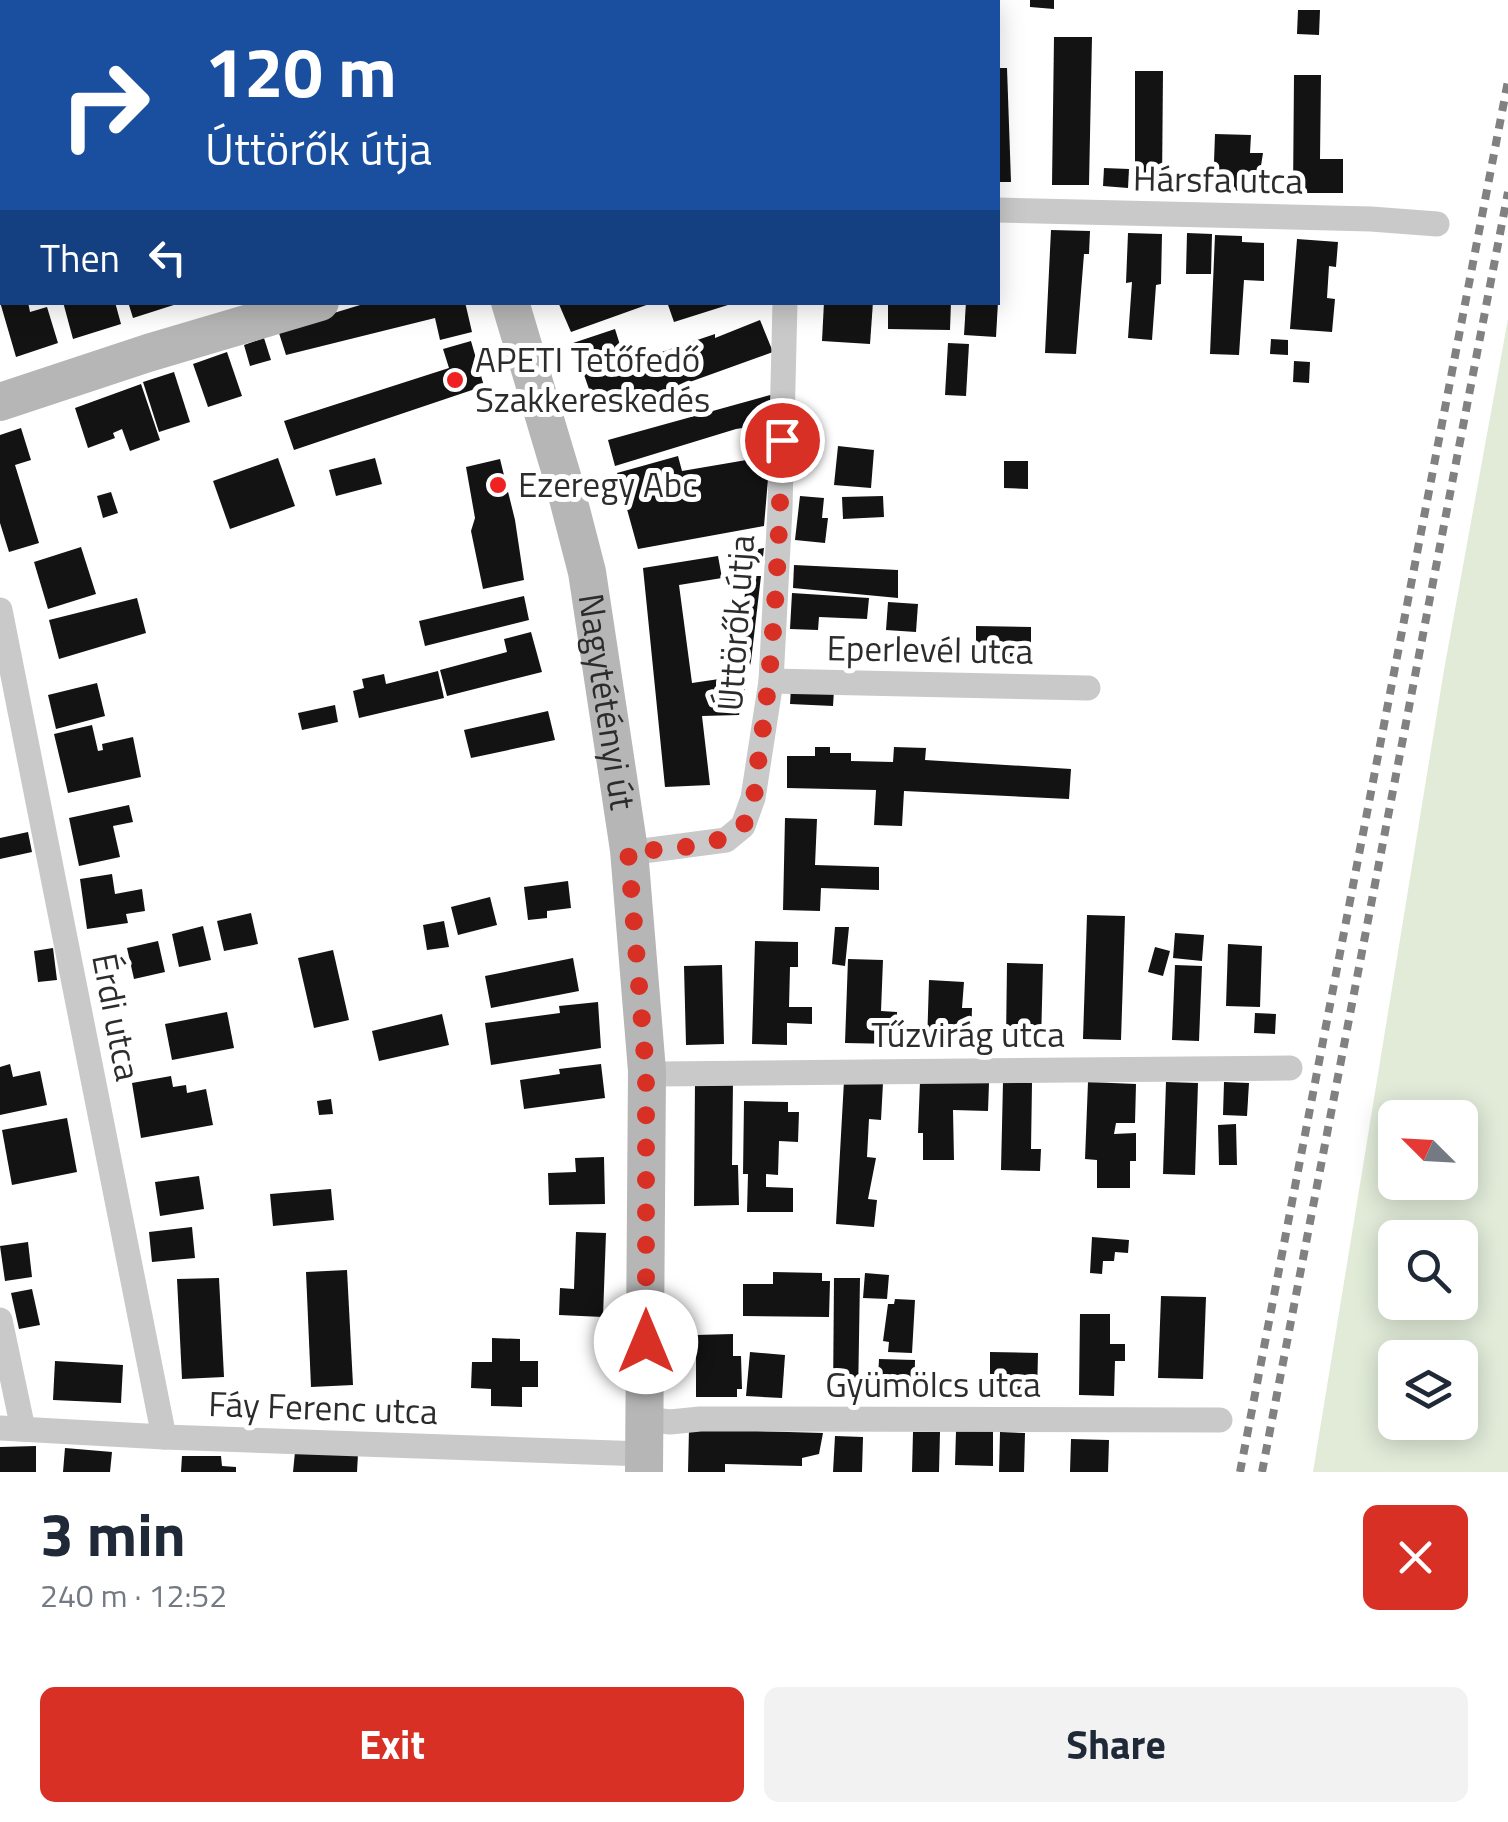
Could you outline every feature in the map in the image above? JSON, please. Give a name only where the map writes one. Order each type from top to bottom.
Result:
[{"type":"main road","points":[[0,402],[310,305]]},
{"type":"main road","name":"Nagytétényi út","points":[[511,305],[586,572],[628,850],[646,1071],[644,1448]]},
{"type":"street","name":"Hársfa utca","points":[[1000,210],[1436,224]]},
{"type":"street","name":"Úttörők útja","points":[[628,850],[726,840],[743,826],[752,798],[771,681],[780,508],[784,305]]},
{"type":"street","name":"Érdi utca","points":[[0,610],[164,1437]]},
{"type":"street","name":"Eperlevél utca","points":[[771,681],[1088,688]]},
{"type":"street","name":"Tűzvirág utca","points":[[646,1071],[670,1074],[1290,1068]]},
{"type":"street","points":[[0,1320],[12,1429]]},
{"type":"street","name":"Gyümölcs utca","points":[[644,1448],[670,1422],[1220,1420]]},
{"type":"street","name":"Fáy Ferenc utca","points":[[12,1429],[164,1437],[644,1448]]},
{"type":"green space","points":[[1508,319],[1508,1472],[1313,1472],[1444,670]]},
{"type":"building","points":[[1030,0],[1054,0],[1054,9],[1030,7]]},
{"type":"building","points":[[1298,10],[1320,10],[1319,35],[1297,34]]},
{"type":"building","points":[[1054,37],[1092,37],[1089,185],[1052,185]]},
{"type":"building","points":[[1000,68],[1007,68],[1011,182],[1000,182]]},
{"type":"building","points":[[1135,71],[1163,71],[1162,184],[1135,184]]},
{"type":"building","points":[[1294,75],[1321,75],[1320,159],[1343,159],[1343,193],[1293,193]]},
{"type":"building","points":[[1215,134],[1251,135],[1250,153],[1263,153],[1257,191],[1213,190]]},
{"type":"building","points":[[1104,168],[1129,169],[1128,188],[1103,186]]},
{"type":"building","points":[[1051,230],[1090,231],[1089,254],[1084,254],[1076,354],[1045,353]]},
{"type":"building","points":[[1128,233],[1162,234],[1161,284],[1156,285],[1152,340],[1128,338],[1132,282],[1126,283]]},
{"type":"building","points":[[1187,233],[1212,234],[1211,274],[1186,274]]},
{"type":"building","points":[[1215,235],[1242,236],[1242,242],[1264,243],[1264,281],[1244,280],[1239,355],[1210,354]]},
{"type":"building","points":[[1297,239],[1338,242],[1336,267],[1329,266],[1327,298],[1335,299],[1332,332],[1290,329]]},
{"type":"building","points":[[1,305],[29,305],[30,312],[47,307],[58,343],[16,357]]},
{"type":"building","points":[[64,305],[116,305],[121,324],[73,339]]},
{"type":"building","points":[[129,305],[174,305],[133,318]]},
{"type":"building","points":[[360,305],[466,305],[472,332],[440,340],[435,318],[286,355],[278,330]]},
{"type":"building","points":[[559,305],[646,305],[571,332]]},
{"type":"building","points":[[668,305],[728,305],[674,322]]},
{"type":"building","points":[[824,305],[873,305],[870,344],[822,341]]},
{"type":"building","points":[[888,305],[951,305],[950,330],[888,329]]},
{"type":"building","points":[[966,305],[998,305],[996,337],[964,335]]},
{"type":"building","points":[[760,320],[773,352],[598,415],[573,343],[615,329],[626,364],[715,334],[715,338]]},
{"type":"building","points":[[264,338],[271,360],[250,366],[244,345]]},
{"type":"building","points":[[1271,339],[1288,340],[1288,355],[1270,354]]},
{"type":"building","points":[[471,341],[484,386],[294,450],[284,421],[449,368],[443,349]]},
{"type":"building","points":[[948,343],[969,344],[966,396],[945,395]]},
{"type":"building","points":[[227,352],[242,396],[208,407],[193,364]]},
{"type":"building","points":[[1294,361],[1310,362],[1309,383],[1293,382]]},
{"type":"building","points":[[174,372],[190,422],[159,432],[143,382]]},
{"type":"building","points":[[141,384],[160,440],[130,451],[122,429],[113,433],[115,438],[88,448],[75,408]]},
{"type":"building","points":[[774,394],[773,423],[736,429],[615,466],[608,440]]},
{"type":"building","points":[[21,428],[31,460],[15,465],[39,543],[9,552],[0,523],[0,435]]},
{"type":"building","points":[[838,446],[874,450],[871,488],[834,485]]},
{"type":"building","points":[[678,456],[682,471],[770,456],[764,526],[638,549],[617,473]]},
{"type":"building","points":[[278,458],[295,506],[230,529],[213,481]]},
{"type":"building","points":[[375,458],[382,484],[336,496],[329,470]]},
{"type":"building","points":[[500,459],[524,580],[483,589],[471,531],[475,518],[466,467]]},
{"type":"building","points":[[1004,461],[1028,461],[1028,489],[1004,488]]},
{"type":"building","points":[[111,492],[118,513],[103,518],[97,496]]},
{"type":"building","points":[[800,496],[824,498],[822,518],[828,518],[825,543],[795,540]]},
{"type":"building","points":[[883,496],[884,517],[843,519],[842,497]]},
{"type":"building","points":[[81,547],[96,594],[48,609],[34,562]]},
{"type":"building","points":[[764,548],[762,565],[733,569],[731,554]]},
{"type":"building","points":[[718,556],[722,578],[679,585],[692,683],[726,678],[725,662],[737,661],[747,576],[761,576],[751,661],[739,715],[702,716],[710,785],[665,787],[643,568]]},
{"type":"building","points":[[794,565],[898,570],[898,598],[793,588]]},
{"type":"building","points":[[792,593],[869,598],[867,619],[819,617],[818,630],[790,629]]},
{"type":"building","points":[[524,596],[529,620],[425,646],[419,621]]},
{"type":"building","points":[[137,598],[146,633],[59,659],[49,620]]},
{"type":"building","points":[[888,602],[918,604],[916,632],[886,630]]},
{"type":"building","points":[[976,626],[1031,627],[1031,658],[976,658]]},
{"type":"building","points":[[531,632],[542,672],[447,696],[440,670],[507,652],[504,639]]},
{"type":"building","points":[[438,671],[444,698],[359,718],[353,691],[364,688],[362,679],[384,674],[386,684]]},
{"type":"building","points":[[97,683],[105,716],[56,729],[48,695]]},
{"type":"building","points":[[791,687],[834,690],[833,706],[790,704]]},
{"type":"building","points":[[335,705],[338,722],[302,730],[298,713]]},
{"type":"building","points":[[548,711],[555,740],[471,758],[464,730]]},
{"type":"building","points":[[92,725],[98,751],[103,750],[102,744],[133,737],[141,777],[68,793],[54,734]]},
{"type":"building","points":[[815,747],[830,747],[830,753],[851,753],[851,761],[893,762],[894,747],[926,748],[925,760],[1071,769],[1069,799],[904,791],[902,826],[874,825],[876,790],[787,788],[787,756],[815,756]]},
{"type":"building","points":[[129,805],[133,822],[113,826],[120,857],[79,866],[69,818]]},
{"type":"building","points":[[785,818],[817,819],[815,865],[879,867],[879,890],[821,888],[820,911],[783,910]]},
{"type":"building","points":[[28,832],[32,852],[0,859],[0,838]]},
{"type":"building","points":[[112,874],[115,894],[142,889],[145,911],[126,914],[128,923],[87,929],[80,879]]},
{"type":"building","points":[[568,881],[571,908],[547,911],[547,918],[528,920],[524,887]]},
{"type":"building","points":[[490,897],[497,925],[458,935],[451,907]]},
{"type":"building","points":[[251,913],[258,944],[224,951],[217,921]]},
{"type":"building","points":[[1087,915],[1125,916],[1121,1040],[1083,1039]]},
{"type":"building","points":[[444,921],[449,947],[427,950],[423,925]]},
{"type":"building","points":[[203,926],[211,960],[179,967],[172,934]]},
{"type":"building","points":[[835,927],[849,927],[845,966],[832,964]]},
{"type":"building","points":[[1175,933],[1204,935],[1202,961],[1173,958]]},
{"type":"building","points":[[158,941],[165,972],[134,979],[127,948]]},
{"type":"building","points":[[755,941],[798,942],[798,967],[790,967],[789,1007],[812,1007],[812,1024],[787,1023],[787,1045],[752,1044]]},
{"type":"building","points":[[1228,944],[1262,946],[1260,1007],[1226,1006]]},
{"type":"building","points":[[1155,947],[1170,951],[1163,976],[1148,972]]},
{"type":"building","points":[[53,948],[57,980],[38,982],[34,951]]},
{"type":"building","points":[[333,950],[349,1020],[314,1028],[298,958]]},
{"type":"building","points":[[573,958],[579,991],[491,1008],[485,976]]},
{"type":"building","points":[[848,959],[883,960],[881,1011],[897,1012],[896,1044],[845,1043]]},
{"type":"building","points":[[1007,963],[1043,964],[1041,1042],[1006,1042]]},
{"type":"building","points":[[722,965],[724,1044],[686,1045],[684,966]]},
{"type":"building","points":[[1175,965],[1202,966],[1199,1041],[1172,1040]]},
{"type":"building","points":[[929,980],[964,982],[962,1008],[972,1008],[971,1040],[962,1040],[961,1046],[927,1045]]},
{"type":"building","points":[[598,1002],[601,1048],[491,1065],[485,1023],[560,1013],[559,1006]]},
{"type":"building","points":[[227,1012],[234,1048],[172,1060],[165,1024]]},
{"type":"building","points":[[1255,1013],[1276,1014],[1275,1034],[1254,1033]]},
{"type":"building","points":[[442,1014],[449,1045],[379,1061],[372,1031]]},
{"type":"building","points":[[10,1064],[13,1077],[40,1071],[47,1105],[0,1115],[0,1067]]},
{"type":"building","points":[[601,1064],[605,1098],[524,1109],[520,1080],[560,1074],[559,1069]]},
{"type":"building","points":[[171,1076],[173,1087],[186,1085],[187,1093],[206,1089],[213,1125],[141,1138],[132,1083]]},
{"type":"building","points":[[695,1081],[733,1081],[732,1165],[738,1165],[739,1205],[694,1206]]},
{"type":"building","points":[[844,1081],[883,1083],[881,1120],[869,1119],[867,1157],[876,1158],[868,1199],[877,1200],[874,1227],[836,1224]]},
{"type":"building","points":[[920,1081],[989,1083],[988,1111],[953,1110],[954,1160],[923,1160],[923,1133],[918,1133]]},
{"type":"building","points":[[1003,1082],[1032,1083],[1031,1149],[1041,1149],[1040,1171],[1001,1170]]},
{"type":"building","points":[[1088,1082],[1136,1084],[1135,1123],[1116,1123],[1114,1134],[1136,1133],[1136,1161],[1130,1161],[1130,1188],[1097,1188],[1097,1160],[1085,1159]]},
{"type":"building","points":[[1166,1082],[1198,1083],[1195,1175],[1163,1174]]},
{"type":"building","points":[[1224,1082],[1249,1083],[1247,1116],[1223,1115]]},
{"type":"building","points":[[331,1099],[333,1114],[319,1115],[317,1101]]},
{"type":"building","points":[[744,1101],[788,1102],[788,1112],[799,1112],[798,1142],[779,1141],[778,1175],[766,1174],[766,1187],[793,1188],[793,1212],[747,1212]]},
{"type":"building","points":[[67,1118],[77,1172],[12,1185],[2,1130]]},
{"type":"building","points":[[1236,1124],[1237,1165],[1219,1165],[1218,1125]]},
{"type":"building","points":[[604,1157],[605,1204],[549,1205],[548,1173],[576,1172],[575,1158]]},
{"type":"building","points":[[199,1176],[204,1209],[160,1216],[155,1182]]},
{"type":"building","points":[[331,1189],[334,1220],[273,1226],[270,1194]]},
{"type":"building","points":[[192,1227],[195,1258],[152,1262],[149,1232]]},
{"type":"building","points":[[576,1232],[606,1233],[603,1317],[559,1315],[560,1288],[574,1289]]},
{"type":"building","points":[[1092,1237],[1129,1240],[1128,1253],[1115,1252],[1114,1261],[1103,1261],[1102,1274],[1090,1273]]},
{"type":"building","points":[[28,1242],[32,1277],[5,1281],[0,1246]]},
{"type":"building","points":[[347,1270],[353,1385],[311,1387],[306,1272]]},
{"type":"building","points":[[773,1272],[822,1273],[822,1281],[830,1281],[829,1317],[743,1316],[743,1284],[773,1284]]},
{"type":"building","points":[[865,1273],[889,1275],[887,1299],[863,1298]]},
{"type":"building","points":[[219,1278],[224,1377],[182,1379],[177,1279]]},
{"type":"building","points":[[834,1278],[860,1278],[858,1398],[833,1398]]},
{"type":"building","points":[[32,1289],[40,1325],[19,1329],[11,1293]]},
{"type":"building","points":[[1161,1296],[1206,1297],[1203,1379],[1158,1378]]},
{"type":"building","points":[[895,1299],[915,1300],[912,1353],[888,1352],[889,1342],[883,1341],[888,1304],[894,1304]]},
{"type":"building","points":[[1080,1314],[1110,1314],[1110,1344],[1125,1344],[1125,1361],[1115,1361],[1114,1396],[1079,1395]]},
{"type":"building","points":[[733,1334],[733,1356],[741,1356],[742,1389],[737,1389],[737,1397],[696,1397],[696,1335]]},
{"type":"building","points":[[492,1338],[520,1339],[520,1361],[538,1361],[538,1387],[522,1387],[522,1407],[491,1406],[491,1389],[471,1388],[472,1362],[492,1362]]},
{"type":"building","points":[[750,1352],[785,1355],[782,1398],[746,1396]]},
{"type":"building","points":[[990,1352],[1038,1353],[1037,1397],[990,1396]]},
{"type":"building","points":[[879,1359],[915,1360],[914,1400],[877,1399]]},
{"type":"building","points":[[55,1361],[123,1365],[121,1403],[53,1400]]},
{"type":"building","points":[[689,1429],[823,1433],[819,1454],[802,1458],[802,1466],[725,1464],[725,1472],[688,1472]]},
{"type":"building","points":[[956,1431],[993,1431],[993,1466],[955,1465]]},
{"type":"building","points":[[913,1432],[940,1432],[939,1472],[912,1472]]},
{"type":"building","points":[[1000,1432],[1025,1433],[1024,1472],[999,1472]]},
{"type":"building","points":[[835,1436],[863,1437],[862,1472],[833,1472]]},
{"type":"building","points":[[1071,1439],[1109,1440],[1108,1472],[1070,1472]]},
{"type":"building","points":[[36,1446],[36,1472],[0,1472],[0,1447]]},
{"type":"building","points":[[65,1448],[112,1452],[110,1472],[63,1472]]},
{"type":"building","points":[[295,1452],[358,1454],[357,1472],[293,1472]]},
{"type":"building","points":[[182,1456],[221,1456],[222,1466],[236,1467],[236,1472],[181,1472]]},
{"type":"railway","points":[[1240,1472],[1508,81]]},
{"type":"railway","points":[[1262,1472],[1508,192]]},
{"type":"place","name":"APETI Tetőfedő Szakkereskedés","points":[[455,380]]},
{"type":"place","name":"Ezeregy Abc","points":[[498,485]]},
{"type":"route","points":[[646,1342],[646,1071],[628,850],[726,840],[743,826],[752,798],[771,681],[782,440]]}]
